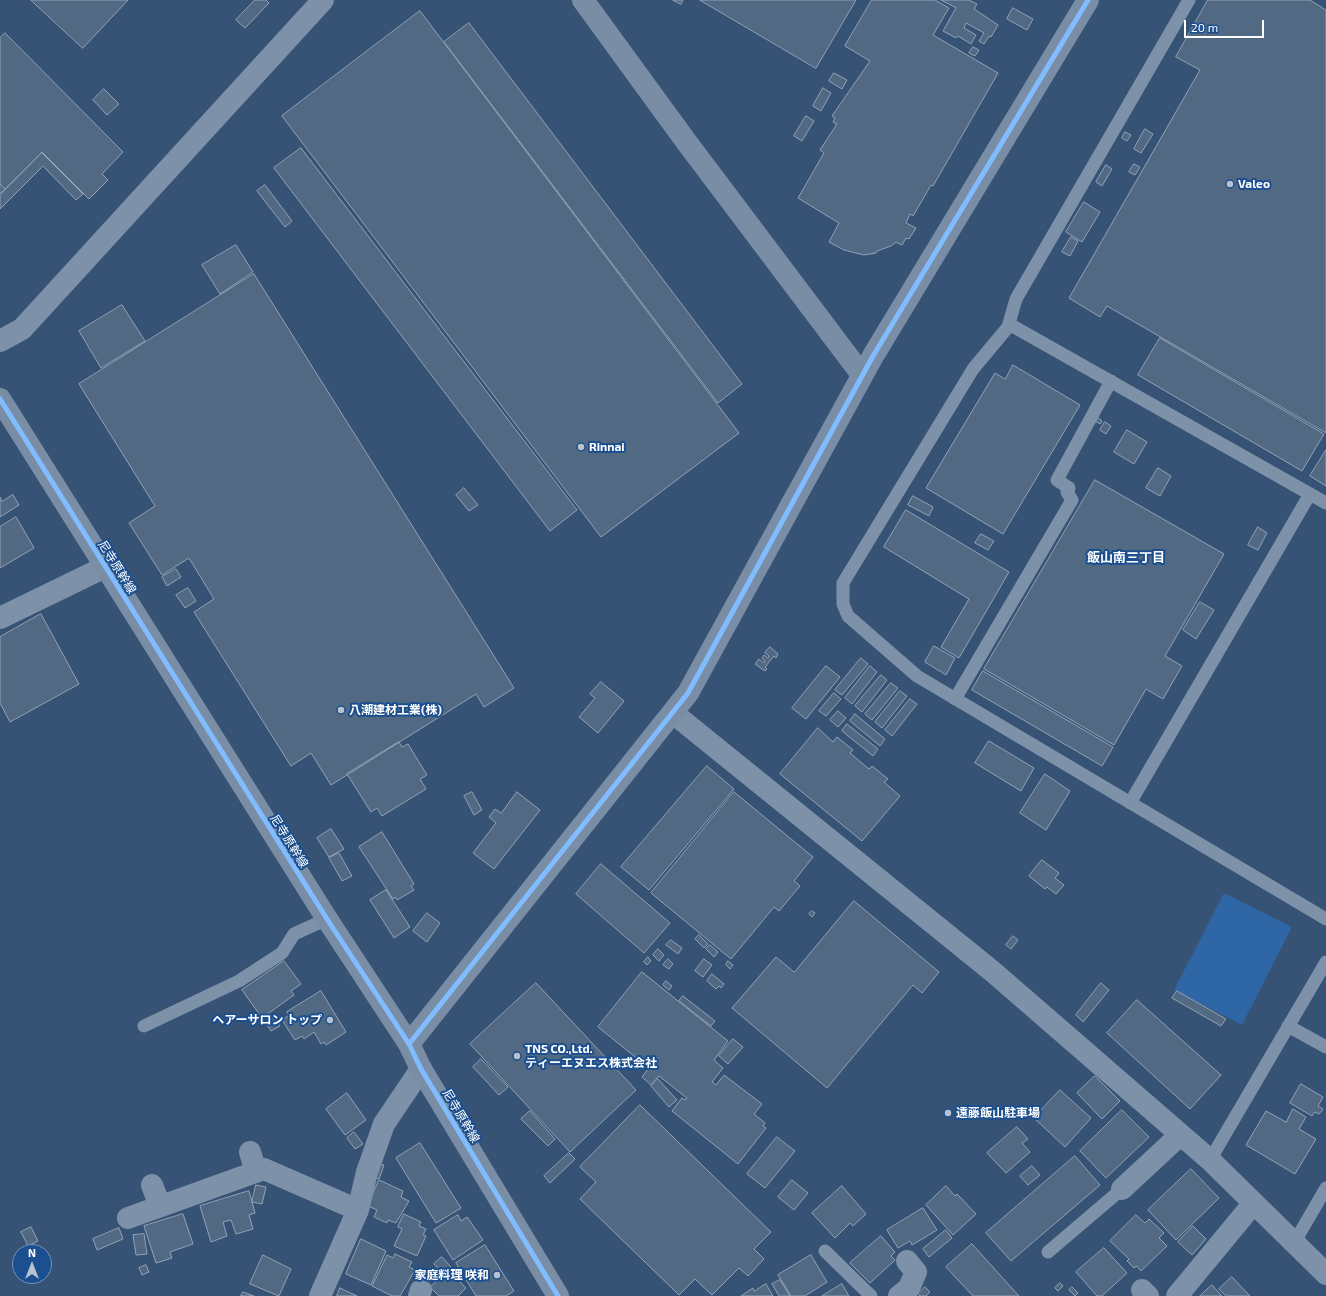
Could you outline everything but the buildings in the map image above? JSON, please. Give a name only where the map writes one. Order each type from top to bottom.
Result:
[{"type":"street","points":[[0,341],[22,329],[323,0]]},
{"type":"street","points":[[583,0],[685,140],[862,375]]},
{"type":"street","points":[[409,1044],[688,693],[862,375],[1088,0]]},
{"type":"street","name":"尼寺原幹線","points":[[0,399],[326,919],[409,1044],[421,1069],[558,1296]]},
{"type":"street","points":[[0,618],[105,566]]},
{"type":"street","points":[[673,713],[992,971],[1210,1160],[1253,1204],[1326,1274]]},
{"type":"street","points":[[320,1296],[358,1210],[367,1172],[384,1124],[421,1069]]},
{"type":"street","points":[[1122,1188],[1180,1134]]},
{"type":"street","points":[[128,1218],[160,1206],[253,1162],[264,1169],[358,1210]]},
{"type":"street","points":[[152,1185],[160,1206]]},
{"type":"street","points":[[1177,1296],[1253,1204]]},
{"type":"street","points":[[899,1296],[909,1288],[916,1272],[907,1261]]},
{"type":"lane","points":[[1189,0],[1016,299],[1009,324],[973,369],[844,584],[844,604],[848,616],[917,676],[1326,919]]},
{"type":"lane","points":[[1009,324],[1326,503]]},
{"type":"lane","points":[[955,699],[1072,500],[1067,492],[1069,488],[1057,480],[1111,381]]},
{"type":"lane","points":[[1130,803],[1310,494]]},
{"type":"lane","points":[[144,1026],[238,981],[282,953],[294,934],[326,919]]},
{"type":"lane","points":[[1210,1160],[1326,962]]},
{"type":"lane","points":[[1288,1026],[1326,1047]]},
{"type":"lane","points":[[1048,1252],[1122,1188]]},
{"type":"lane","points":[[1294,1242],[1326,1188]]},
{"type":"lane","points":[[825,1251],[871,1296]]},
{"type":"shaded area","points":[[1224,893],[1292,927],[1242,1025],[1174,990]]},
{"type":"cycle path","points":[[409,1044],[688,693],[873,356],[1088,0]]},
{"type":"cycle path","points":[[0,399],[327,919],[409,1044],[421,1069],[558,1296]]},
{"type":"place","name":"Valeo","points":[[1230,184]]},
{"type":"place","name":"Rinnai","points":[[581,447]]},
{"type":"place","name":"八潮建材工業(株)","points":[[341,710]]},
{"type":"place","name":"ヘアーサロン トップ","points":[[330,1020]]},
{"type":"place","name":"TNS CO.,Ltd. ティーエヌエス株式会社","points":[[517,1056]]},
{"type":"place","name":"遠藤飯山駐車場","points":[[948,1113]]},
{"type":"place","name":"家庭料理 咲和","points":[[497,1275]]},
{"type":"district","name":"飯山南三丁目","points":[[1126,558]]}]
